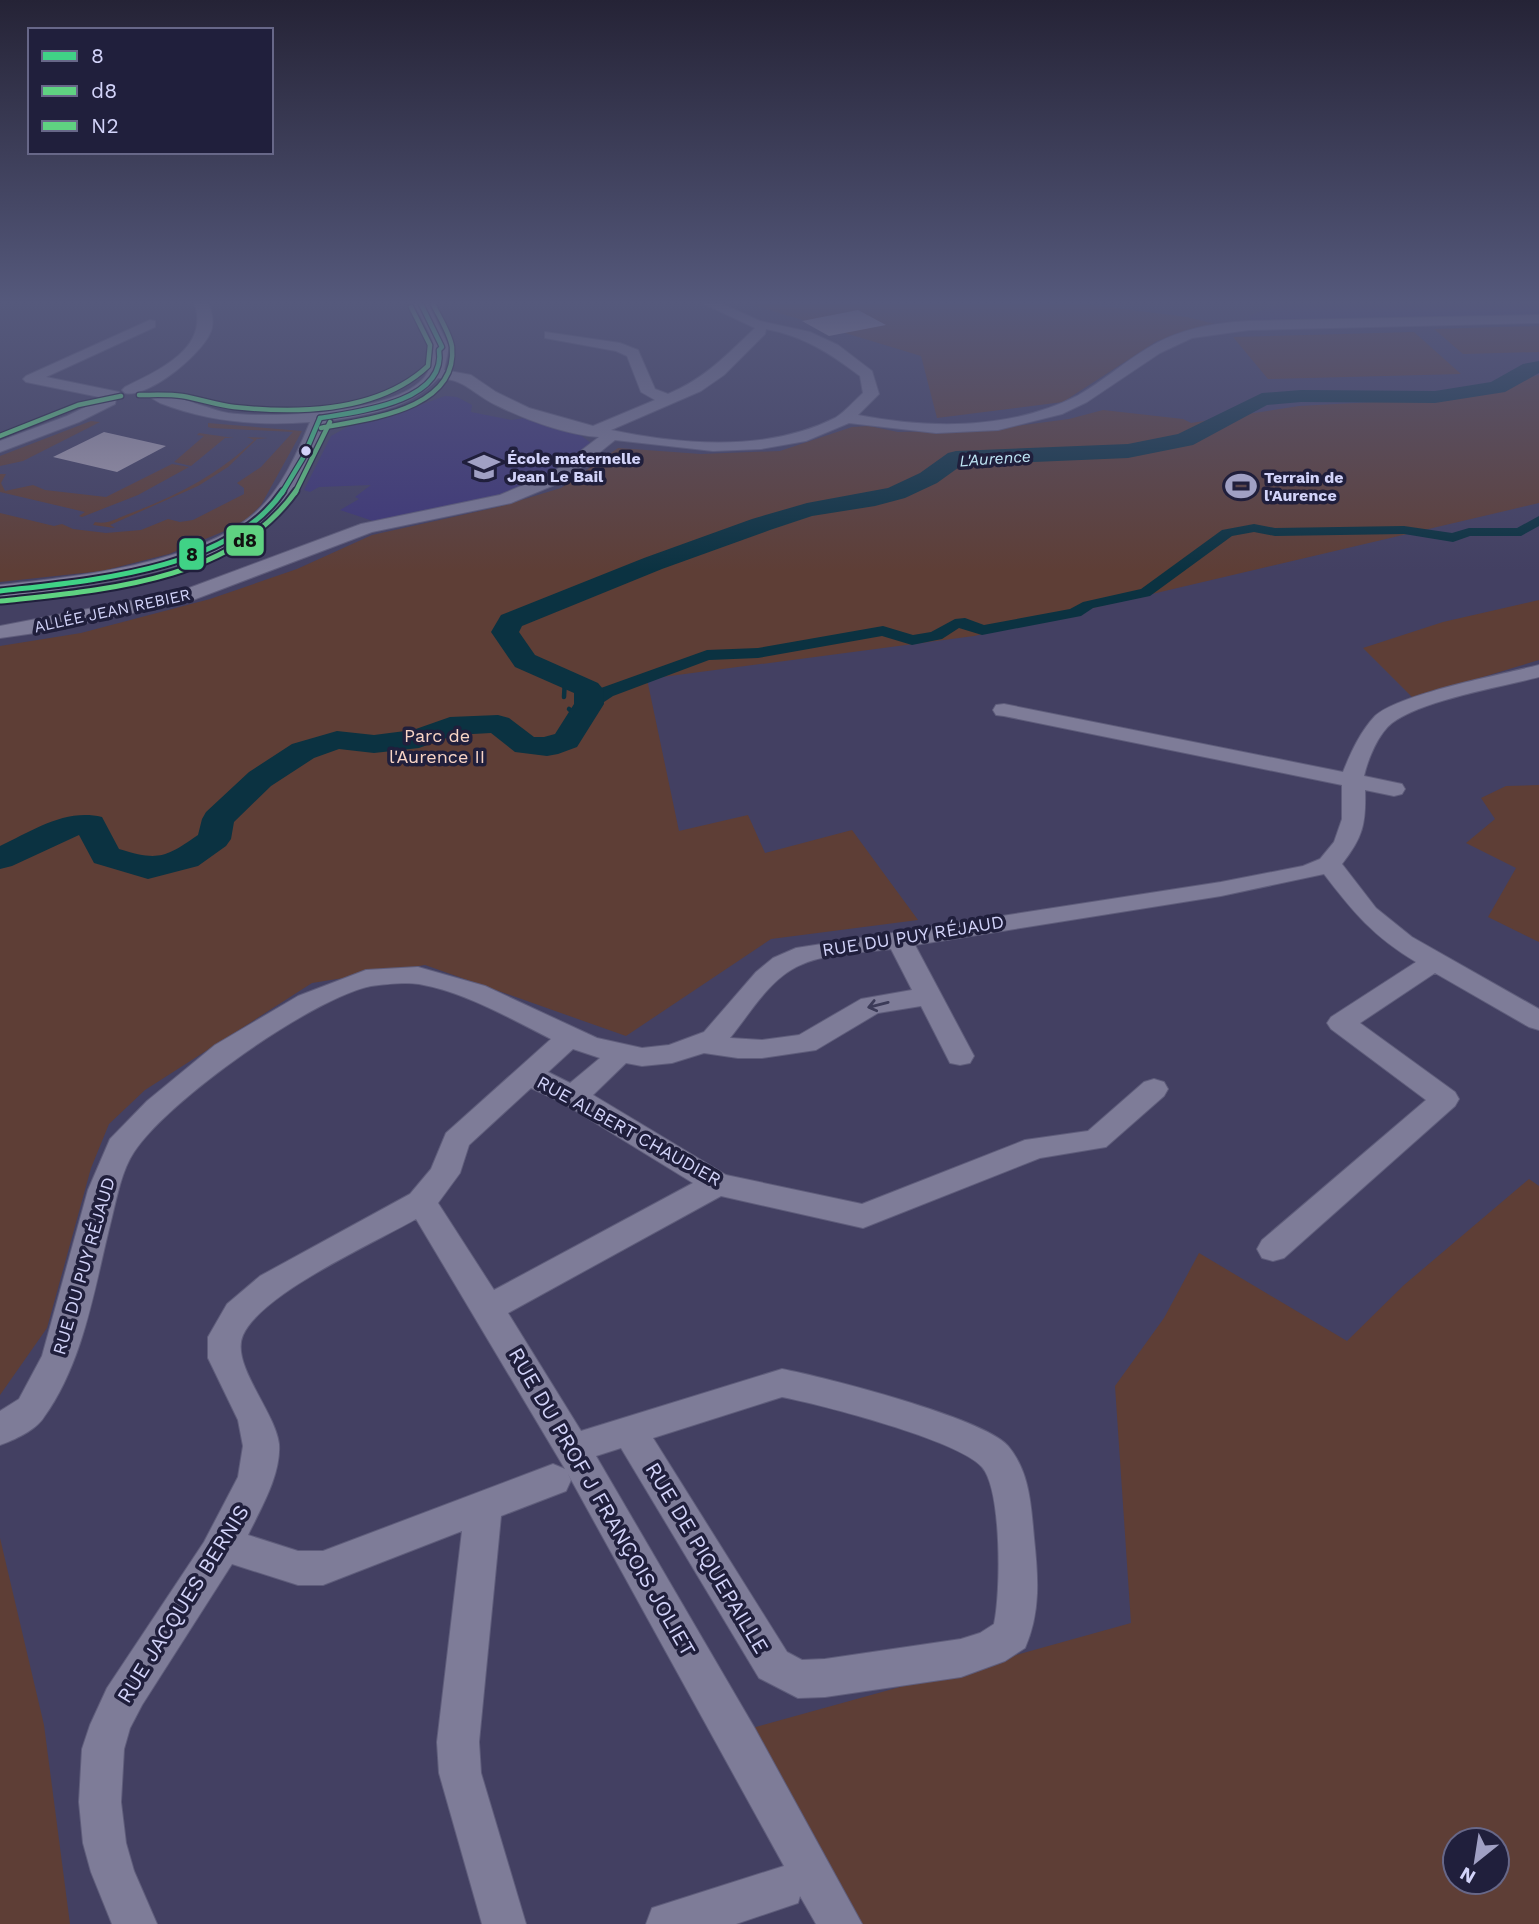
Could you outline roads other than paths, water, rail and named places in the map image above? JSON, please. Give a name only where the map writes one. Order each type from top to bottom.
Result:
[{"type":"street","points":[[90,392],[235,418],[271,420],[320,418],[386,405],[415,392]]},
{"type":"street","points":[[0,447],[123,399],[135,392]]},
{"type":"street","points":[[485,392],[516,408],[601,434],[658,444],[716,447],[796,438],[849,418],[860,409],[871,392]]},
{"type":"street","points":[[649,392],[668,400]]},
{"type":"street","points":[[601,434],[687,392]]},
{"type":"street","points":[[849,418],[888,426],[943,429],[1001,424],[1036,416],[1082,399],[1093,392]]},
{"type":"street","points":[[123,399],[151,401],[153,393],[178,406]]},
{"type":"street","points":[[0,591],[75,582],[141,567],[189,553],[248,528],[262,517],[280,493],[309,444],[320,418]]},
{"type":"street","name":"ALLÉE JEAN REBIER","points":[[0,632],[186,596],[367,528],[505,499],[558,477],[601,434]]},
{"type":"street","points":[[1539,671],[1424,700],[1384,719],[1364,746],[1352,782],[1354,819],[1346,843],[1329,864],[1334,867],[1367,913],[1403,943],[1539,1021]]},
{"type":"street","points":[[1004,710],[1394,789]]},
{"type":"street","name":"RUE DU PUY RÉJAUD","points":[[0,1430],[31,1409],[60,1357],[103,1190],[121,1147],[157,1108],[225,1052],[320,997],[366,978],[418,975],[476,992],[570,1038],[618,1054],[672,1054],[715,1039],[765,978],[782,964],[805,954],[1221,889],[1309,872],[1329,864]]},
{"type":"street","points":[[899,938],[960,1056]]},
{"type":"street","points":[[1273,1249],[1446,1099],[1341,1023],[1435,961]]},
{"type":"street","points":[[703,1043],[738,1049],[762,1049],[806,1043],[872,1005],[929,996]]},
{"type":"street","name":"RUE JACQUES BERNIS","points":[[135,1924],[107,1855],[100,1805],[103,1748],[120,1704],[222,1544],[249,1497],[261,1464],[264,1446],[259,1425],[222,1356],[223,1338],[232,1320],[250,1300],[271,1285],[421,1202],[445,1173],[456,1140],[570,1038]]},
{"type":"street","points":[[573,1096],[613,1062],[618,1054]]},
{"type":"street","name":"RUE ALBERT CHAUDIER","points":[[530,1076],[573,1096],[718,1184],[863,1216],[1036,1148],[1096,1140],[1154,1089]]},
{"type":"street","points":[[489,1308],[718,1184]]},
{"type":"street","name":"RUE DU PROF J FRANÇOIS JOLIET","points":[[421,1202],[489,1308],[563,1465],[730,1724],[840,1924]]},
{"type":"street","name":"RUE DE PIQUEPAILLE","points":[[222,1544],[298,1568],[323,1568],[483,1508],[563,1465],[631,1433],[663,1420],[782,1383],[808,1388],[966,1437],[993,1453],[1011,1486],[1021,1588],[1011,1635],[991,1647],[961,1658],[825,1678],[797,1679],[773,1665],[631,1433]]},
{"type":"street","points":[[483,1508],[458,1742],[460,1773],[504,1924]]},
{"type":"street","points":[[668,1924],[782,1887]]},
{"type":"waterway","name":"L'Aurence","points":[[0,859],[71,825],[90,824],[106,856],[148,869],[186,859],[214,839],[218,819],[260,779],[303,751],[337,740],[374,744],[419,739],[450,726],[498,724],[526,745],[547,747],[566,740],[589,704],[588,689],[525,661],[505,632],[511,621],[653,563],[761,524],[807,510],[896,493],[929,478],[956,458],[1128,451],[1185,440],[1262,399],[1301,396],[1435,397],[1467,392]]},
{"type":"waterway","name":"L'Aurence","points":[[589,704],[607,692],[707,655],[758,653],[883,631],[912,640],[936,636],[955,624],[965,623],[982,630],[1075,613],[1088,605],[1124,595],[1145,593],[1227,533],[1254,528],[1275,532],[1404,530],[1453,538],[1469,532],[1521,532],[1539,520]]},
{"type":"waterway","points":[[564,697],[565,679]]},
{"type":"waterway","points":[[569,709],[578,717]]},
{"type":"place","name":"École maternelle Jean Le Bail","points":[[484,467]]},
{"type":"place","name":"Terrain de l'Aurence","points":[[1241,486]]},
{"type":"park label","name":"Parc de l'Aurence II","points":[[437,746]]}]
